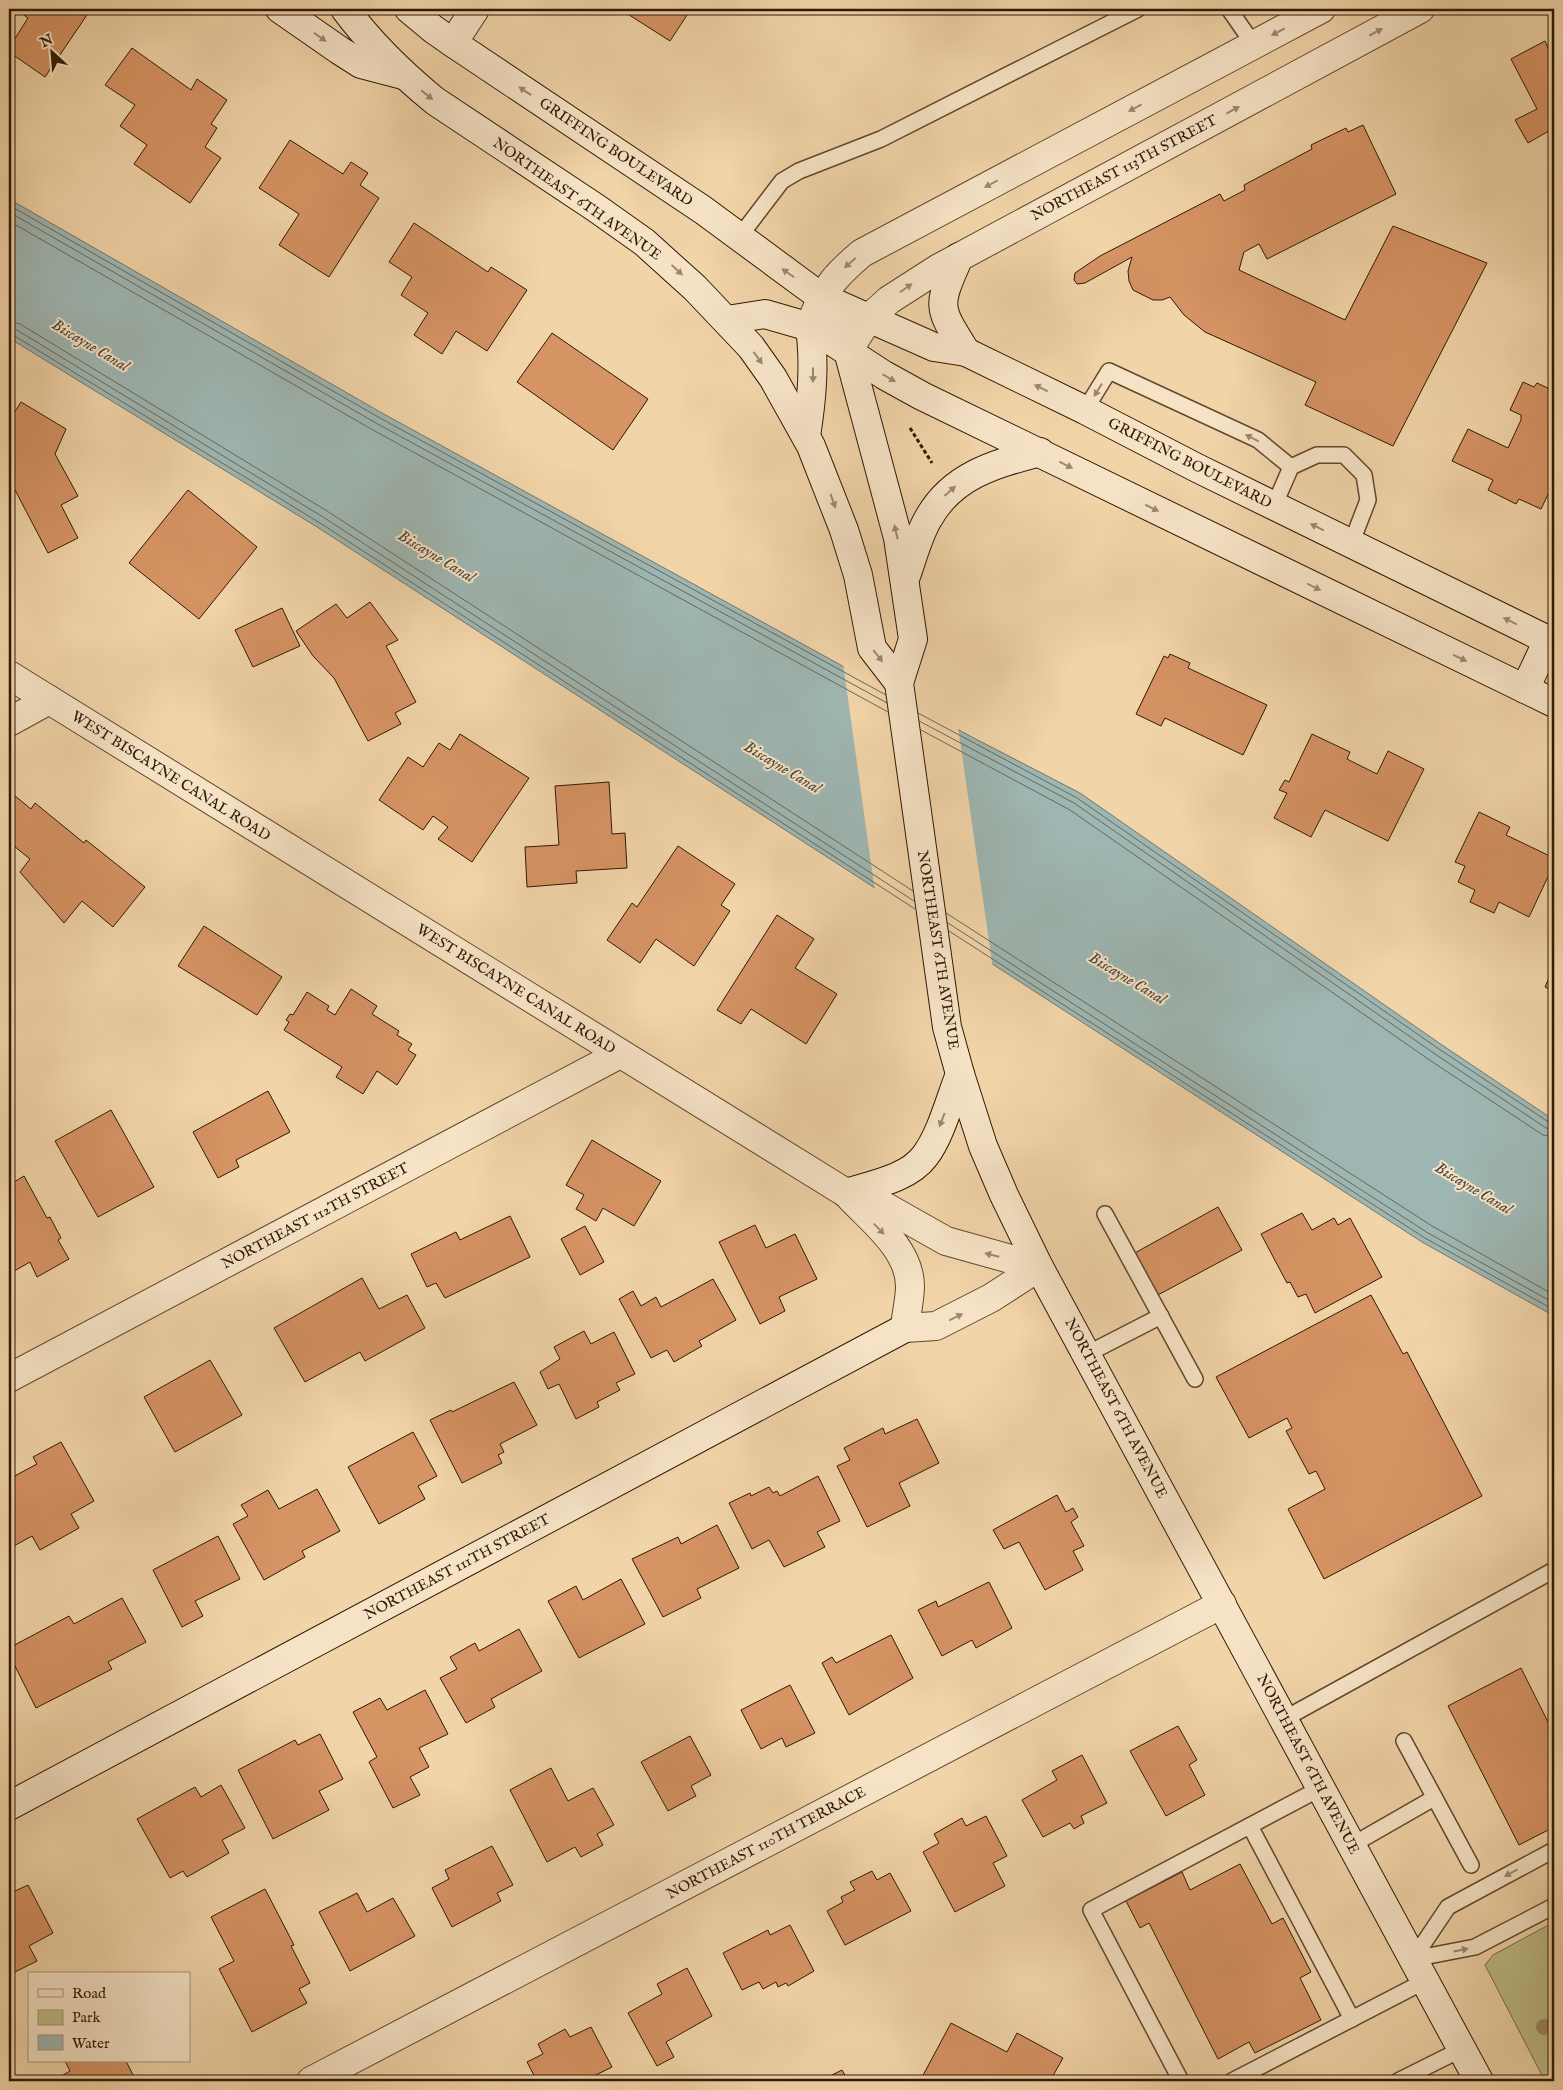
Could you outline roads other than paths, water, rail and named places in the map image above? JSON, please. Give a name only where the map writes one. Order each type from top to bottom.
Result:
[{"type":"street","points":[[280,9],[361,64],[406,76]]},
{"type":"street","name":"NORTHEAST 6TH AVENUE","points":[[345,9],[376,47],[435,101],[644,242],[679,272],[751,347],[773,378],[806,436],[827,486],[858,575],[872,648],[899,683]]},
{"type":"street","name":"GRIFFING BOULEVARD","points":[[409,9],[453,43],[740,236],[821,297],[934,347],[966,352],[1085,410],[1197,468],[1551,641]]},
{"type":"street","points":[[453,43],[475,9]]},
{"type":"street","points":[[806,436],[813,395],[813,352],[810,327],[821,297],[839,272],[862,253],[1321,9]]},
{"type":"street","name":"NORTHEAST 113TH STREET","points":[[848,351],[868,319],[911,285],[959,257],[1420,9]]},
{"type":"street","points":[[959,257],[942,299],[944,314],[966,352]]},
{"type":"street","name":"GRIFFING BOULEVARD","points":[[821,297],[848,351]]},
{"type":"street","name":"GRIFFING BOULEVARD","points":[[727,320],[765,314],[810,327],[884,375],[922,396],[1554,703]]},
{"type":"street","name":"NORTHEAST 6TH AVENUE","points":[[848,351],[891,509],[905,580],[913,639],[899,683],[947,1027],[960,1074],[993,1170],[1039,1267],[1479,2081]]},
{"type":"street","points":[[905,580],[921,531],[928,517],[949,492],[979,470],[997,463],[1040,452]]},
{"type":"street","points":[[1525,689],[1551,641]]},
{"type":"street","name":"WEST BISCAYNE CANAL ROAD","points":[[9,675],[846,1194],[884,1206],[946,1241],[1039,1267]]},
{"type":"street","points":[[9,722],[49,700]]},
{"type":"street","name":"NORTHEAST 112TH STREET","points":[[9,1378],[620,1054]]},
{"type":"street","points":[[960,1074],[934,1141],[925,1157],[902,1174],[846,1194],[890,1240],[908,1269],[910,1286],[905,1328],[936,1326],[983,1303],[1039,1267]]},
{"type":"street","name":"NORTHEAST 111TH STREET","points":[[9,1806],[905,1328]]},
{"type":"street","name":"NORTHEAST 110TH TERRACE","points":[[311,2081],[1222,1604]]},
{"type":"lane","points":[[740,236],[782,181],[799,171],[881,139],[1138,9]]},
{"type":"lane","points":[[1229,9],[1254,45]]},
{"type":"lane","points":[[1085,410],[1109,371],[1258,440],[1291,467]]},
{"type":"lane","points":[[1274,506],[1291,467],[1317,454],[1344,455],[1364,475],[1368,500],[1351,544]]},
{"type":"lane","points":[[1105,1214],[1195,1379]]},
{"type":"lane","points":[[1087,1354],[1161,1316]]},
{"type":"lane","points":[[1284,1719],[1554,1570]]},
{"type":"lane","points":[[1404,1741],[1471,1865]]},
{"type":"lane","points":[[1181,2081],[1091,1910],[1321,1788]]},
{"type":"lane","points":[[1352,1845],[1434,1798]]},
{"type":"lane","points":[[1250,1826],[1352,2019]]},
{"type":"lane","points":[[1419,1970],[1448,1907],[1554,1850]]},
{"type":"lane","points":[[1232,2081],[1352,2019],[1419,1970],[1475,1947],[1554,1906]]},
{"type":"lane","points":[[1398,2081],[1462,2049]]},
{"type":"water","name":"Biscayne Canal","points":[[9,199],[382,413],[970,736],[1080,793],[1442,1045],[1554,1120],[1554,1316],[1422,1242],[317,527],[9,338]]}]
